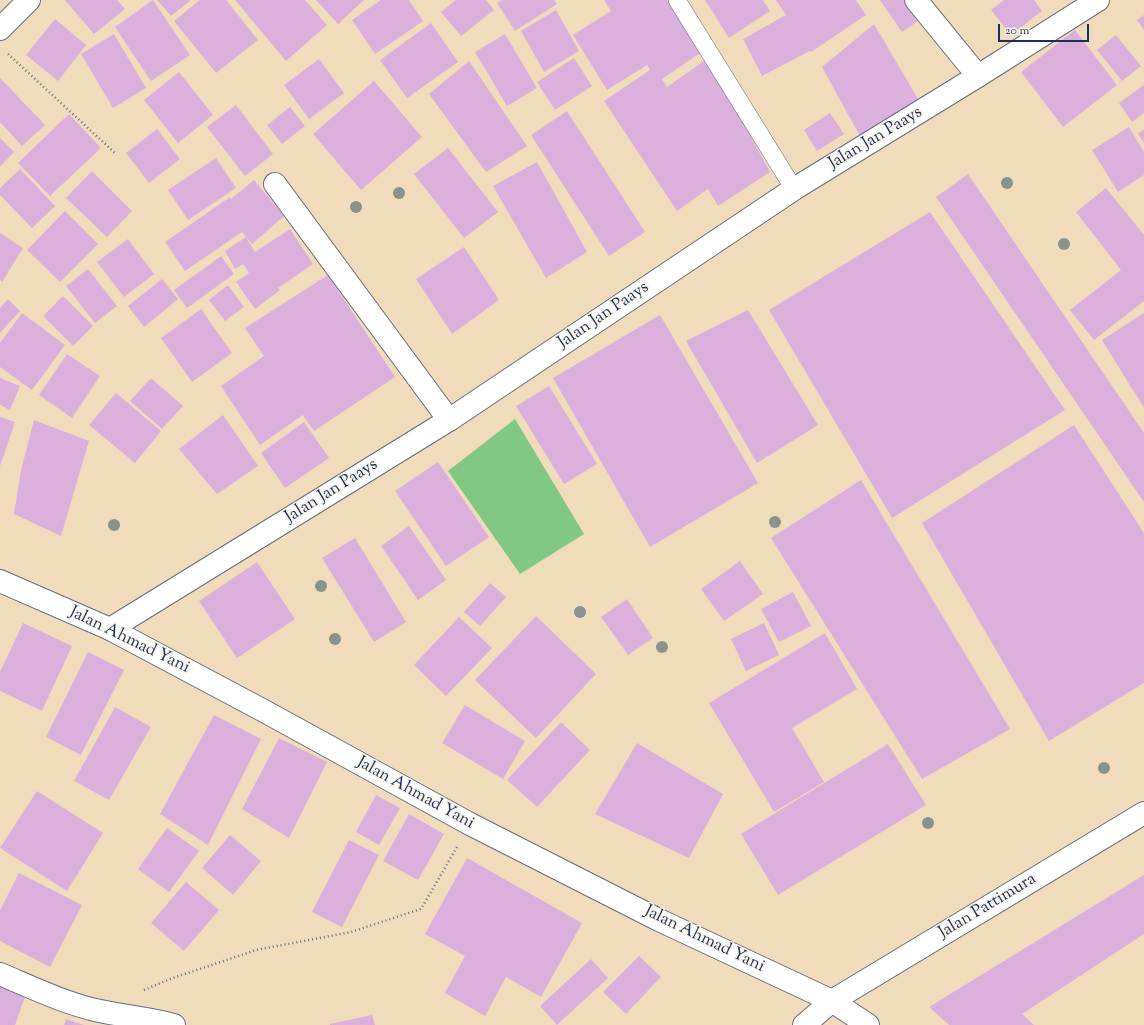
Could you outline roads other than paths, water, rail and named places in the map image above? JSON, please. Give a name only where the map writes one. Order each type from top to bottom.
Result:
[{"type":"main road","points":[[0,29],[30,0]]},
{"type":"main road","points":[[916,0],[978,76]]},
{"type":"main road","name":"Jalan Jan Paays","points":[[110,629],[449,420],[794,190],[1098,0]]},
{"type":"main road","points":[[275,184],[449,420]]},
{"type":"main road","name":"Jalan Ahmad Yani","points":[[0,581],[110,629],[266,712],[470,824],[659,920],[832,1002],[868,1025]]},
{"type":"main road","name":"Jalan Pattimura","points":[[804,1025],[832,1002],[1144,813]]},
{"type":"main road","points":[[0,974],[66,1002],[96,1010],[155,1020],[174,1025]]},
{"type":"lane","points":[[677,0],[794,190]]}]
